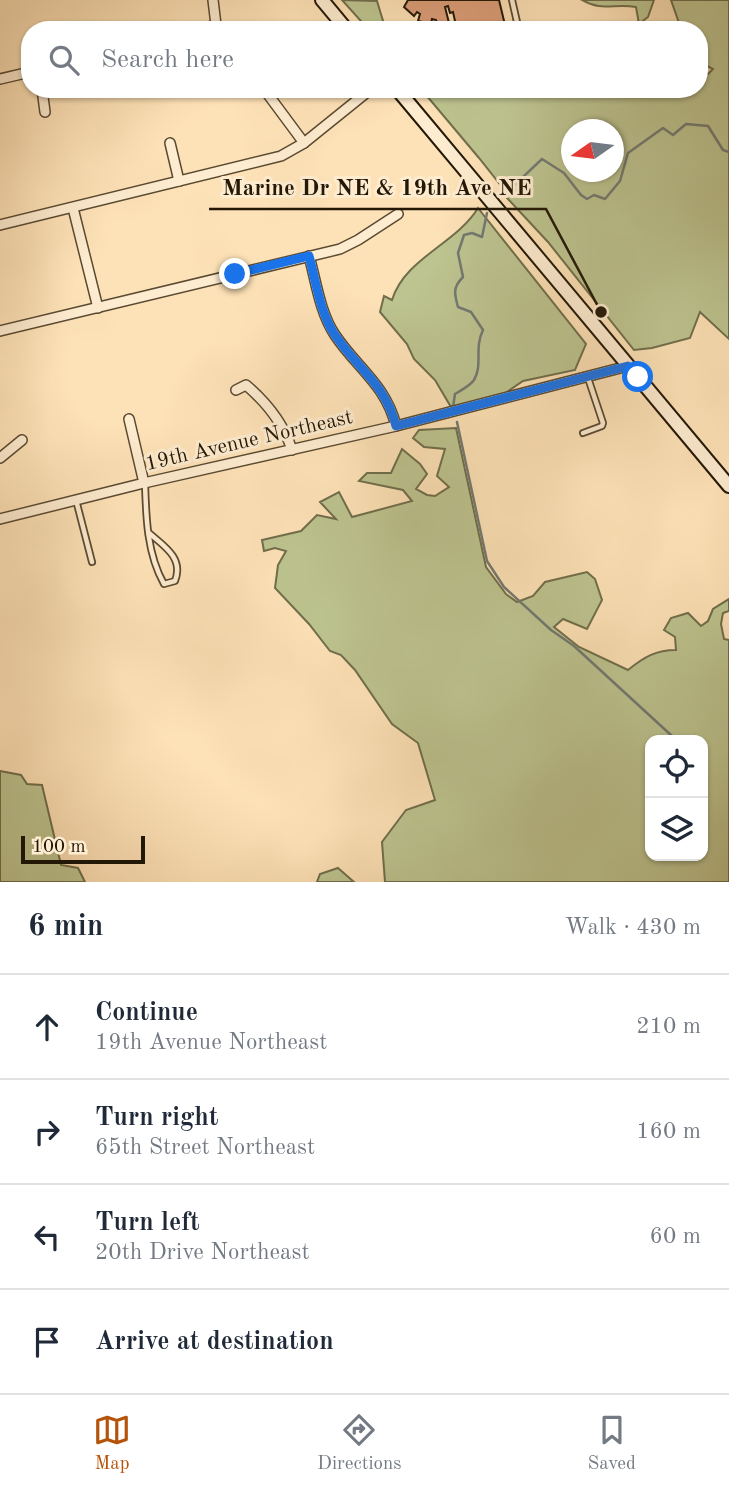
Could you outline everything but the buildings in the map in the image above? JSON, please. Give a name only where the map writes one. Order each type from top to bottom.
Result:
[{"type":"main road","points":[[322,0],[340,21]]},
{"type":"main road","points":[[405,98],[729,486]]},
{"type":"street","points":[[213,0],[217,21]]},
{"type":"street","points":[[0,79],[21,74]]},
{"type":"street","points":[[43,98],[45,112]]},
{"type":"street","points":[[271,98],[304,143]]},
{"type":"street","points":[[0,225],[281,156],[304,143],[360,98]]},
{"type":"street","points":[[170,143],[179,181]]},
{"type":"street","points":[[73,208],[98,307]]},
{"type":"street","points":[[0,331],[340,249],[398,214]]},
{"type":"street","points":[[309,256],[324,311],[334,334],[391,406],[396,426]]},
{"type":"street","name":"19th Avenue Northeast","points":[[0,519],[396,426],[628,366]]},
{"type":"street","points":[[236,390],[246,385],[255,393],[286,431],[292,450]]},
{"type":"street","points":[[129,419],[145,483]]},
{"type":"street","points":[[0,458],[22,440]]},
{"type":"lane","points":[[512,0],[517,21]]},
{"type":"lane","points":[[583,433],[602,426],[603,423],[588,377]]},
{"type":"lane","points":[[145,483],[149,533],[159,574],[164,584],[175,581],[178,573],[172,553],[149,533]]},
{"type":"lane","points":[[76,500],[92,562]]},
{"type":"green space","points":[[342,0],[377,1],[383,21],[361,21]]},
{"type":"green space","points":[[582,0],[654,0],[648,17],[643,21],[638,21],[636,7],[589,4]]},
{"type":"green space","points":[[671,0],[729,0],[729,339],[700,312],[690,338],[634,350],[548,242],[507,198],[502,187],[429,98],[708,98],[708,74],[713,69],[708,66],[708,21],[678,21]]},
{"type":"green space","points":[[478,208],[586,344],[575,370],[523,381],[501,396],[451,407],[435,380],[414,359],[407,344],[380,312],[384,296],[392,300],[408,273],[469,221]]},
{"type":"green space","points":[[456,428],[486,567],[506,594],[517,602],[533,596],[545,582],[587,572],[595,579],[602,600],[587,629],[563,619],[554,627],[579,647],[628,670],[650,655],[676,650],[675,637],[664,630],[671,618],[688,613],[701,626],[708,621],[713,609],[729,599],[729,611],[723,613],[721,624],[724,639],[729,640],[729,882],[385,882],[382,842],[406,810],[435,800],[418,743],[392,724],[355,670],[341,655],[330,651],[275,588],[278,565],[286,551],[275,548],[264,551],[262,540],[301,531],[317,515],[336,519],[320,502],[339,492],[352,517],[412,501],[403,490],[359,481],[367,473],[391,473],[402,449],[420,464],[427,474],[416,489],[435,496],[449,487],[437,476],[445,449],[424,447],[413,438],[419,430]]},
{"type":"green space","points":[[0,771],[21,775],[27,784],[42,785],[61,865],[78,868],[85,882],[0,882]]},
{"type":"green space","points":[[338,868],[354,882],[317,882],[320,874]]},
{"type":"waterway","points":[[506,193],[542,159],[564,173],[587,199],[594,195],[605,199],[620,181],[628,153],[663,128],[673,135],[686,124],[708,126],[723,150],[729,152]]},
{"type":"waterway","points":[[453,407],[455,394],[470,384],[477,374],[479,343],[483,330],[471,312],[458,307],[455,290],[463,277],[458,253],[464,235],[472,233],[482,237],[487,213]]},
{"type":"waterway","points":[[457,422],[487,561],[504,587],[551,630],[574,646],[671,735]]},
{"type":"place","name":"Marine Dr NE & 19th Ave NE","points":[[601,312]]},
{"type":"route","points":[[235,274],[309,256],[324,311],[334,334],[377,385],[391,406],[396,426],[628,366],[638,377]]}]
